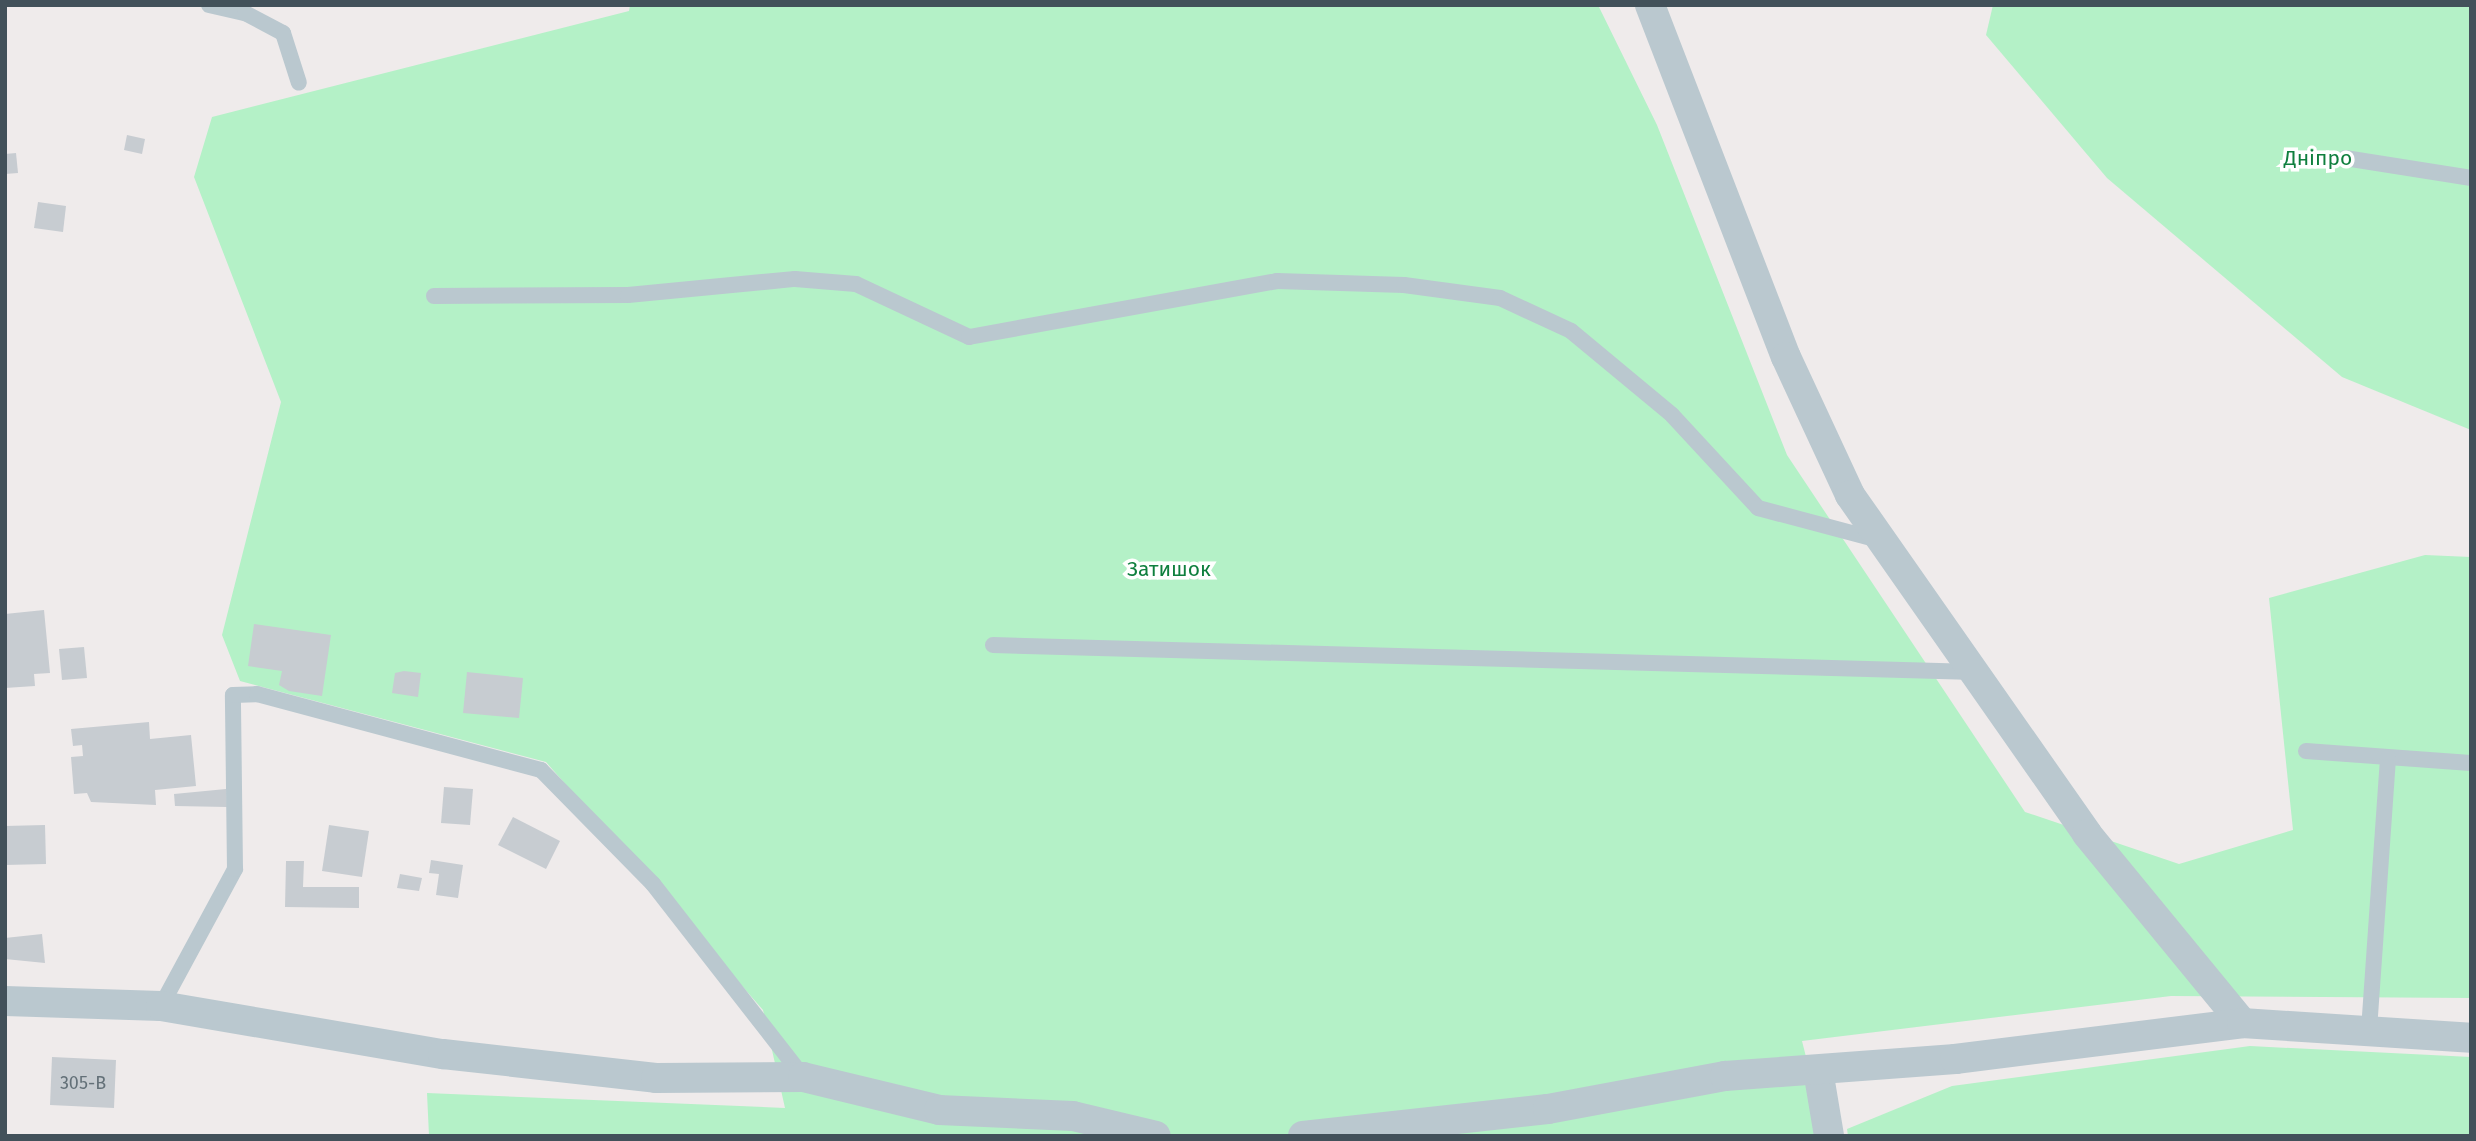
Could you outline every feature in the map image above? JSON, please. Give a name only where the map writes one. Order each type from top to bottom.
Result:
[{"type":"street","points":[[1650,5],[1786,357],[1850,495],[1878,540],[1977,672],[2087,834],[2242,1023]]},
{"type":"street","points":[[5,1001],[161,1006],[443,1054],[656,1078],[803,1077],[939,1110],[1073,1116],[1156,1136]]},
{"type":"street","points":[[1303,1136],[1548,1109],[1725,1076],[1818,1070],[2242,1023],[2471,1038]]},
{"type":"street","points":[[1818,1070],[1829,1136]]},
{"type":"lane","points":[[209,5],[245,13],[283,33],[299,83]]},
{"type":"lane","points":[[2345,159],[2471,178]]},
{"type":"lane","points":[[434,296],[628,295],[795,279],[856,284],[969,337],[1277,281],[1404,285],[1500,298],[1571,331],[1672,415],[1758,508],[1878,540]]},
{"type":"lane","points":[[993,645],[1977,672]]},
{"type":"lane","points":[[161,1006],[235,869],[233,695],[257,694],[541,769],[653,884],[803,1077]]},
{"type":"lane","points":[[2306,751],[2471,763]]},
{"type":"lane","points":[[2369,1030],[2388,758]]},
{"type":"green space","name":"Затишок","points":[[630,5],[1598,5],[1657,125],[1787,455],[2025,812],[2179,864],[2293,830],[2269,598],[2425,555],[2471,557],[2471,998],[2171,996],[1802,1041],[1826,1136],[429,1136],[427,1093],[785,1108],[763,1010],[546,762],[240,681],[222,635],[281,402],[194,177],[212,117],[629,11]]},
{"type":"green space","name":"Дніпро","points":[[1993,5],[2471,5],[2471,430],[2342,377],[2107,178],[1986,35]]},
{"type":"green space","points":[[2250,1046],[2471,1057],[2471,1136],[1848,1136],[1847,1129],[1952,1086]]},
{"type":"building","points":[[127,135],[145,139],[142,154],[124,150]]},
{"type":"building","points":[[16,153],[18,173],[5,174],[5,154]]},
{"type":"building","points":[[38,202],[66,206],[63,232],[34,228]]},
{"type":"building","points":[[44,610],[50,673],[34,674],[35,686],[5,688],[5,614]]},
{"type":"building","points":[[254,624],[331,635],[322,696],[289,691],[279,685],[282,671],[248,666]]},
{"type":"building","points":[[84,647],[87,678],[62,680],[59,649]]},
{"type":"building","points":[[467,672],[523,678],[519,718],[463,713]]},
{"type":"building","points":[[395,673],[421,673],[418,697],[392,693]]},
{"type":"building","points":[[149,722],[150,739],[191,735],[196,786],[155,790],[156,805],[91,802],[87,793],[74,794],[71,757],[83,756],[82,745],[73,746],[71,729]]},
{"type":"building","points":[[444,787],[473,789],[470,825],[441,823]]},
{"type":"building","points":[[226,789],[227,807],[175,806],[174,794]]},
{"type":"building","points":[[513,817],[560,841],[546,869],[498,845]]},
{"type":"building","points":[[45,825],[46,864],[5,865],[5,826]]},
{"type":"building","points":[[329,825],[369,831],[362,877],[322,871]]},
{"type":"building","points":[[431,860],[463,865],[458,898],[436,895],[439,874],[429,873]]},
{"type":"building","points":[[286,861],[304,861],[303,887],[359,887],[359,908],[285,907]]},
{"type":"building","points":[[400,874],[422,878],[419,891],[397,888]]},
{"type":"building","points":[[42,934],[45,963],[5,959],[5,938]]},
{"type":"building","points":[[52,1057],[116,1060],[114,1108],[50,1105]]}]
